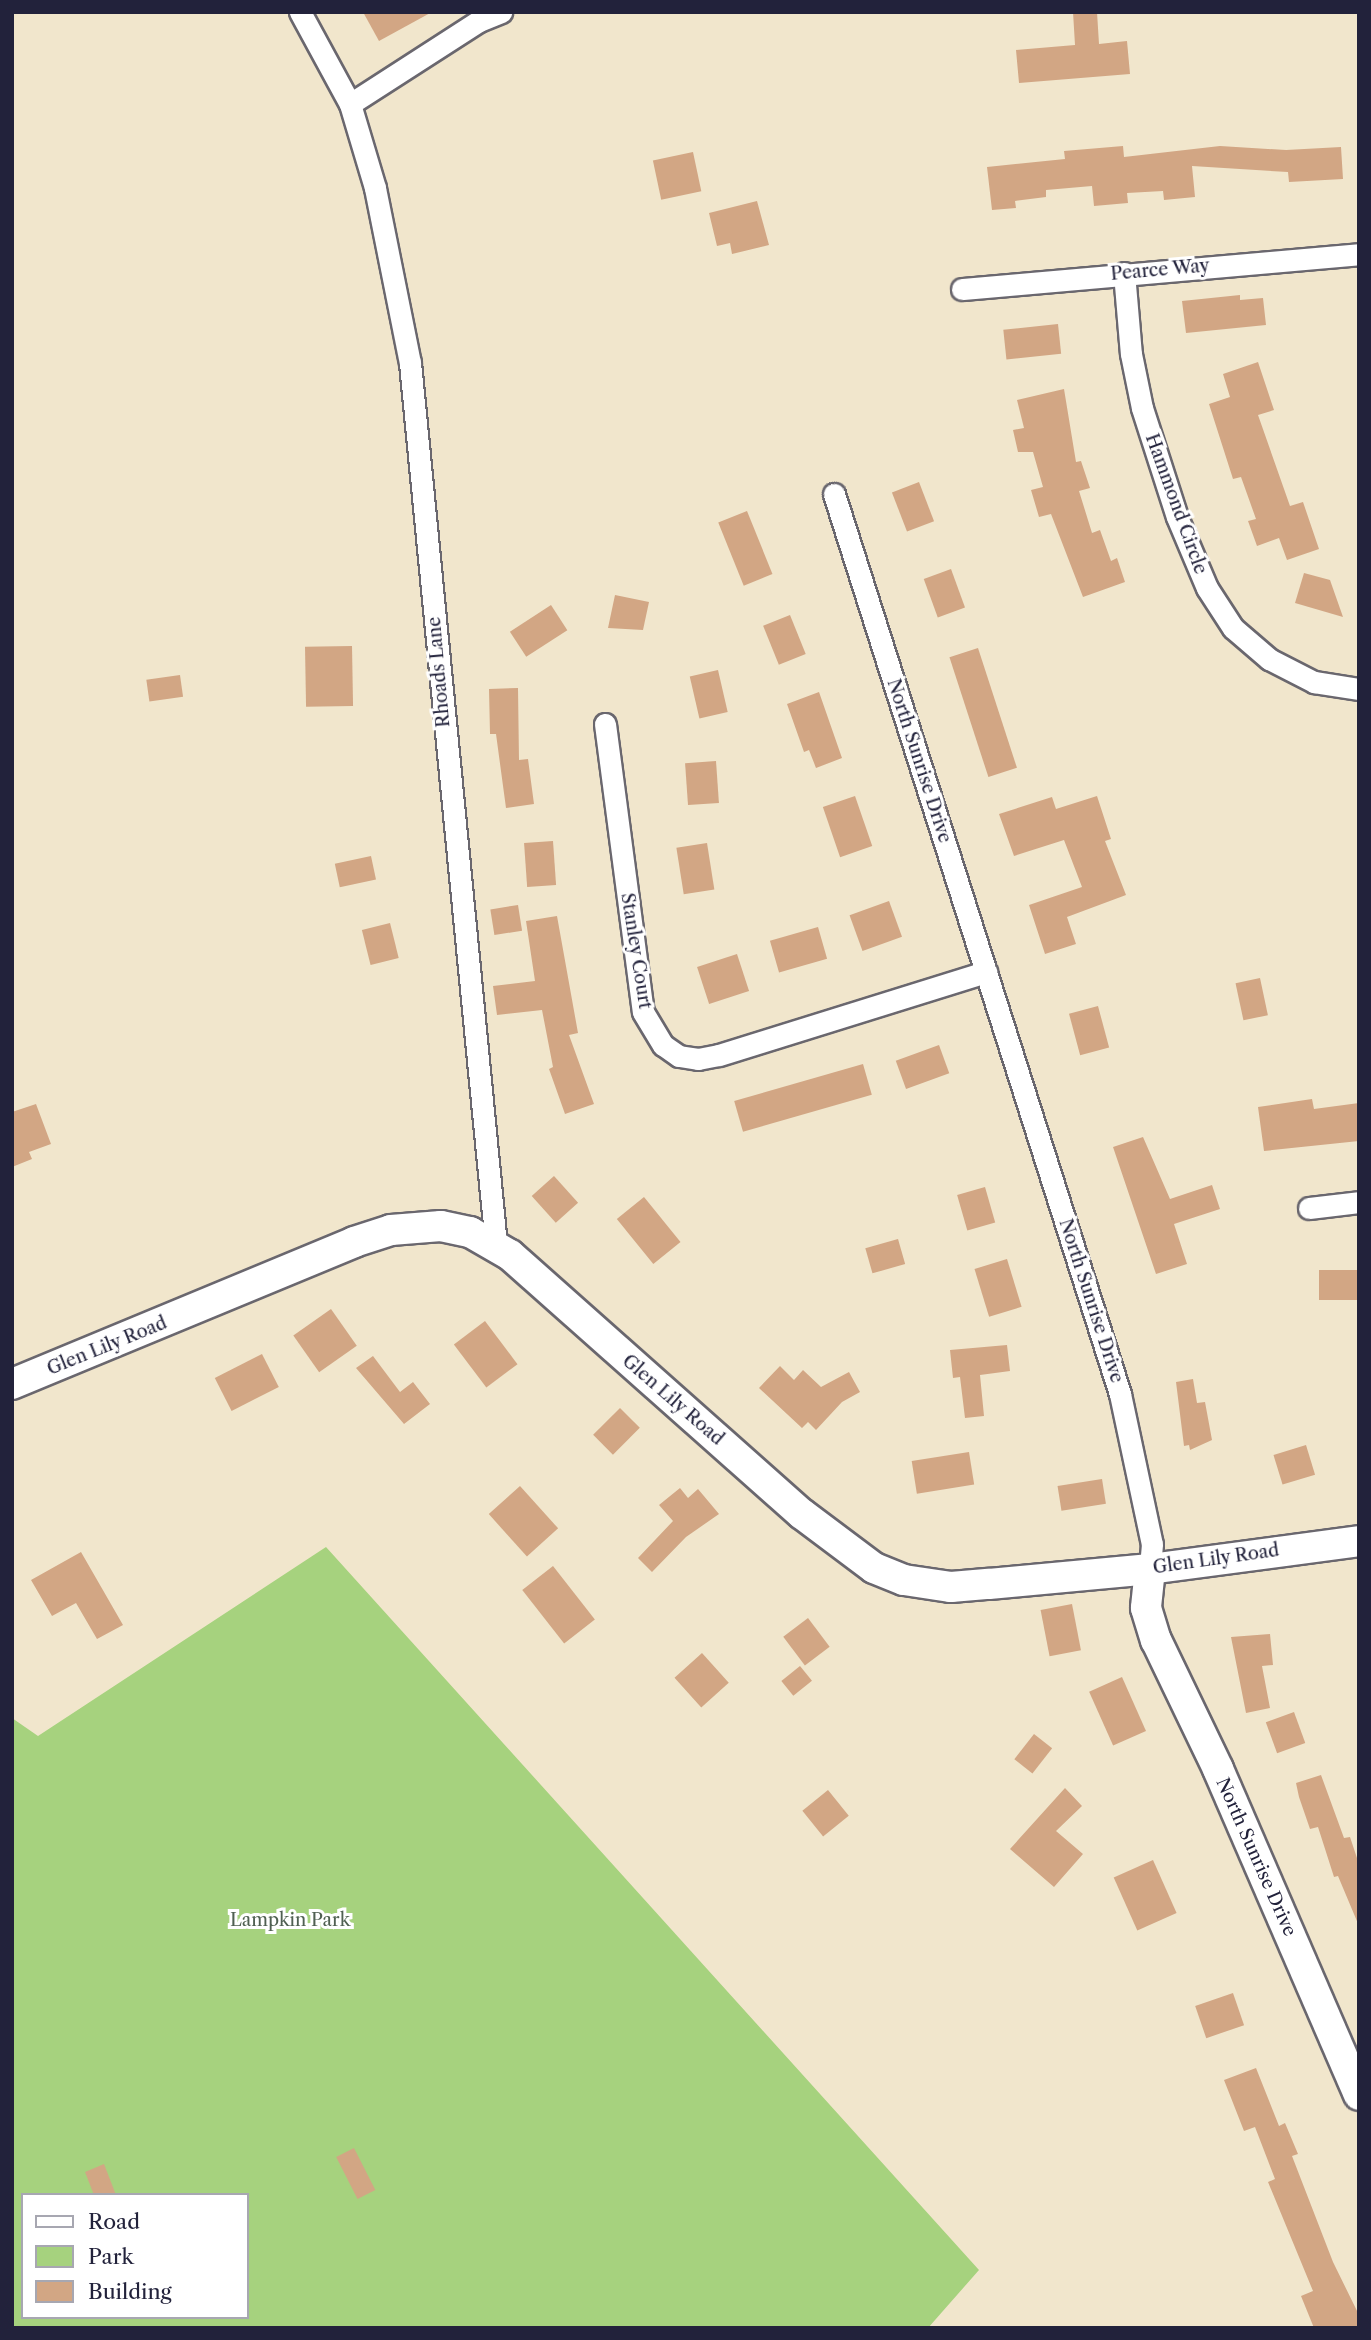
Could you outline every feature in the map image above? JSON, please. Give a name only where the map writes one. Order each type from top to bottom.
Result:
[{"type":"street","name":"Rhoads Lane","points":[[300,12],[350,104],[375,188],[415,394],[496,1245]]},
{"type":"street","points":[[350,104],[478,21],[502,12]]},
{"type":"street","name":"Pearce Way","points":[[962,289],[1359,254]]},
{"type":"street","name":"Hammond Circle","points":[[1124,273],[1130,343],[1142,408],[1177,517],[1207,588],[1233,628],[1269,659],[1314,682],[1359,689]]},
{"type":"street","name":"North Sunrise Drive","points":[[834,494],[1120,1394],[1152,1544],[1146,1608],[1156,1640],[1218,1769],[1359,2095]]},
{"type":"street","name":"Stanley Court","points":[[605,724],[643,1012],[663,1045],[679,1056],[698,1059],[719,1055],[986,972]]},
{"type":"street","points":[[1309,1208],[1359,1202]]},
{"type":"street","name":"Glen Lily Road","points":[[12,1384],[391,1230],[449,1227],[496,1245],[802,1514],[874,1568],[904,1580],[951,1587],[1150,1569],[1359,1541]]},
{"type":"green space","name":"Lampkin Park","points":[[326,1547],[979,2270],[928,2328],[12,2328],[12,1718],[38,1736]]},
{"type":"building","points":[[363,12],[432,12],[379,41]]},
{"type":"building","points":[[1073,12],[1097,12],[1099,44],[1127,41],[1130,74],[1019,83],[1016,50],[1075,45]]},
{"type":"building","points":[[1123,146],[1124,157],[1220,146],[1286,150],[1341,147],[1343,179],[1289,182],[1288,172],[1192,166],[1195,197],[1164,200],[1163,191],[1127,193],[1128,203],[1094,206],[1092,186],[1046,190],[1046,197],[1015,201],[1016,208],[992,210],[987,167],[1065,159],[1064,151]]},
{"type":"building","points":[[693,152],[701,191],[661,200],[653,161]]},
{"type":"building","points":[[757,201],[769,245],[732,254],[730,243],[717,246],[709,213]]},
{"type":"building","points":[[1240,295],[1240,300],[1263,298],[1266,325],[1186,333],[1182,301]]},
{"type":"building","points":[[1058,324],[1061,354],[1006,360],[1003,330]]},
{"type":"building","points":[[1258,362],[1274,410],[1258,415],[1290,506],[1303,502],[1319,549],[1287,560],[1279,538],[1257,546],[1248,521],[1256,519],[1241,477],[1233,479],[1209,404],[1230,397],[1223,374]]},
{"type":"building","points":[[1064,389],[1076,462],[1081,461],[1090,488],[1079,491],[1092,533],[1100,530],[1111,561],[1117,558],[1125,582],[1083,597],[1051,514],[1039,517],[1031,490],[1043,487],[1033,452],[1018,452],[1013,430],[1024,428],[1017,400]]},
{"type":"building","points":[[919,482],[934,521],[907,532],[892,492]]},
{"type":"building","points":[[747,511],[772,574],[744,586],[718,523]]},
{"type":"building","points":[[951,569],[965,608],[938,617],[924,579]]},
{"type":"building","points":[[1304,573],[1330,580],[1343,617],[1295,603]]},
{"type":"building","points":[[615,595],[649,602],[643,630],[608,628]]},
{"type":"building","points":[[551,605],[567,630],[526,657],[510,632]]},
{"type":"building","points":[[790,615],[806,654],[779,665],[763,626]]},
{"type":"building","points":[[352,646],[353,706],[306,707],[305,647]]},
{"type":"building","points":[[978,648],[1017,768],[988,777],[949,657]]},
{"type":"building","points":[[718,670],[728,712],[699,718],[690,677]]},
{"type":"building","points":[[180,675],[183,697],[149,702],[146,680]]},
{"type":"building","points":[[518,688],[519,760],[528,759],[534,804],[506,808],[496,734],[490,734],[489,689]]},
{"type":"building","points":[[819,692],[842,758],[816,768],[809,750],[804,752],[787,704]]},
{"type":"building","points":[[716,761],[719,803],[688,805],[685,763]]},
{"type":"building","points":[[855,796],[872,846],[840,857],[823,807]]},
{"type":"building","points":[[1097,796],[1111,839],[1105,841],[1126,895],[1067,917],[1076,944],[1045,954],[1029,905],[1082,887],[1064,840],[1014,856],[999,814],[1052,797],[1056,809]]},
{"type":"building","points":[[553,841],[556,885],[527,887],[524,843]]},
{"type":"building","points":[[707,843],[714,889],[684,894],[676,848]]},
{"type":"building","points":[[371,856],[376,879],[340,887],[335,864]]},
{"type":"building","points":[[889,901],[902,937],[863,951],[850,915]]},
{"type":"building","points":[[518,905],[522,931],[494,935],[490,909]]},
{"type":"building","points":[[557,916],[578,1033],[569,1035],[594,1104],[565,1114],[549,1069],[553,1067],[542,1010],[497,1015],[493,986],[535,981],[526,921]]},
{"type":"building","points":[[390,923],[399,958],[371,965],[362,930]]},
{"type":"building","points":[[818,927],[827,959],[779,973],[770,941]]},
{"type":"building","points":[[737,954],[749,991],[709,1004],[697,967]]},
{"type":"building","points":[[1260,978],[1268,1015],[1243,1020],[1236,983]]},
{"type":"building","points":[[1098,1006],[1109,1048],[1080,1055],[1069,1014]]},
{"type":"building","points":[[939,1045],[949,1073],[906,1089],[896,1061]]},
{"type":"building","points":[[863,1064],[872,1095],[743,1132],[734,1101]]},
{"type":"building","points":[[1312,1099],[1314,1109],[1359,1103],[1359,1141],[1264,1151],[1258,1107]]},
{"type":"building","points":[[36,1104],[51,1144],[29,1152],[32,1159],[12,1167],[12,1112]]},
{"type":"building","points":[[1143,1137],[1170,1199],[1212,1185],[1220,1209],[1174,1224],[1187,1264],[1156,1274],[1113,1147]]},
{"type":"building","points":[[554,1176],[578,1203],[556,1223],[532,1196]]},
{"type":"building","points":[[985,1187],[995,1223],[967,1231],[957,1195]]},
{"type":"building","points":[[644,1197],[681,1242],[653,1264],[617,1219]]},
{"type":"building","points":[[898,1239],[905,1264],[872,1273],[865,1248]]},
{"type":"building","points":[[1007,1259],[1022,1307],[989,1317],[974,1269]]},
{"type":"building","points":[[1319,1270],[1359,1270],[1359,1300],[1319,1300]]},
{"type":"building","points":[[331,1309],[357,1346],[319,1372],[293,1335]]},
{"type":"building","points":[[485,1321],[517,1364],[486,1388],[454,1344]]},
{"type":"building","points":[[1007,1345],[1010,1371],[980,1375],[984,1416],[965,1418],[960,1377],[953,1378],[950,1350]]},
{"type":"building","points":[[262,1354],[279,1387],[232,1411],[215,1378]]},
{"type":"building","points":[[373,1356],[400,1392],[413,1382],[430,1404],[404,1424],[356,1368]]},
{"type":"building","points":[[780,1366],[794,1380],[803,1370],[821,1387],[849,1372],[860,1392],[842,1402],[816,1430],[808,1422],[802,1428],[759,1388]]},
{"type":"building","points":[[1193,1379],[1197,1403],[1205,1402],[1212,1440],[1190,1450],[1189,1445],[1184,1446],[1176,1382]]},
{"type":"building","points":[[620,1408],[640,1428],[613,1455],[593,1435]]},
{"type":"building","points":[[1306,1445],[1315,1475],[1283,1485],[1273,1455]]},
{"type":"building","points":[[969,1452],[974,1485],[917,1494],[912,1461]]},
{"type":"building","points":[[1102,1479],[1106,1504],[1061,1511],[1058,1486]]},
{"type":"building","points":[[520,1486],[558,1528],[527,1556],[489,1514]]},
{"type":"building","points":[[680,1488],[688,1498],[698,1489],[719,1514],[686,1537],[652,1572],[638,1558],[673,1521],[659,1505]]},
{"type":"building","points":[[81,1552],[123,1625],[97,1639],[76,1603],[52,1616],[31,1580]]},
{"type":"building","points":[[553,1566],[595,1620],[564,1644],[522,1590]]},
{"type":"building","points":[[1072,1604],[1081,1650],[1050,1656],[1041,1610]]},
{"type":"building","points":[[808,1618],[830,1647],[805,1665],[783,1637]]},
{"type":"building","points":[[1270,1634],[1273,1665],[1262,1666],[1270,1708],[1246,1713],[1231,1637]]},
{"type":"building","points":[[702,1653],[729,1683],[701,1707],[675,1678]]},
{"type":"building","points":[[800,1666],[812,1681],[793,1696],[781,1681]]},
{"type":"building","points":[[1122,1677],[1146,1731],[1113,1746],[1089,1692]]},
{"type":"building","points":[[1294,1712],[1305,1743],[1277,1753],[1266,1722]]},
{"type":"building","points":[[1034,1734],[1052,1748],[1032,1773],[1014,1759]]},
{"type":"building","points":[[1321,1775],[1344,1838],[1350,1837],[1359,1864],[1359,1926],[1338,1876],[1334,1877],[1318,1827],[1310,1829],[1299,1797],[1296,1783]]},
{"type":"building","points":[[1065,1788],[1082,1806],[1056,1831],[1083,1854],[1054,1887],[1010,1849]]},
{"type":"building","points":[[828,1790],[849,1816],[823,1836],[802,1811]]},
{"type":"building","points":[[1153,1860],[1177,1913],[1137,1930],[1114,1877]]},
{"type":"building","points":[[1233,1993],[1244,2025],[1206,2038],[1195,2006]]},
{"type":"building","points":[[1256,2068],[1279,2126],[1285,2123],[1298,2154],[1292,2156],[1333,2262],[1359,2315],[1359,2328],[1314,2328],[1301,2296],[1313,2291],[1268,2182],[1275,2179],[1255,2127],[1244,2131],[1224,2080]]},
{"type":"building","points":[[354,2148],[375,2190],[358,2199],[336,2157]]},
{"type":"building","points":[[104,2164],[115,2193],[93,2193],[85,2172]]}]
